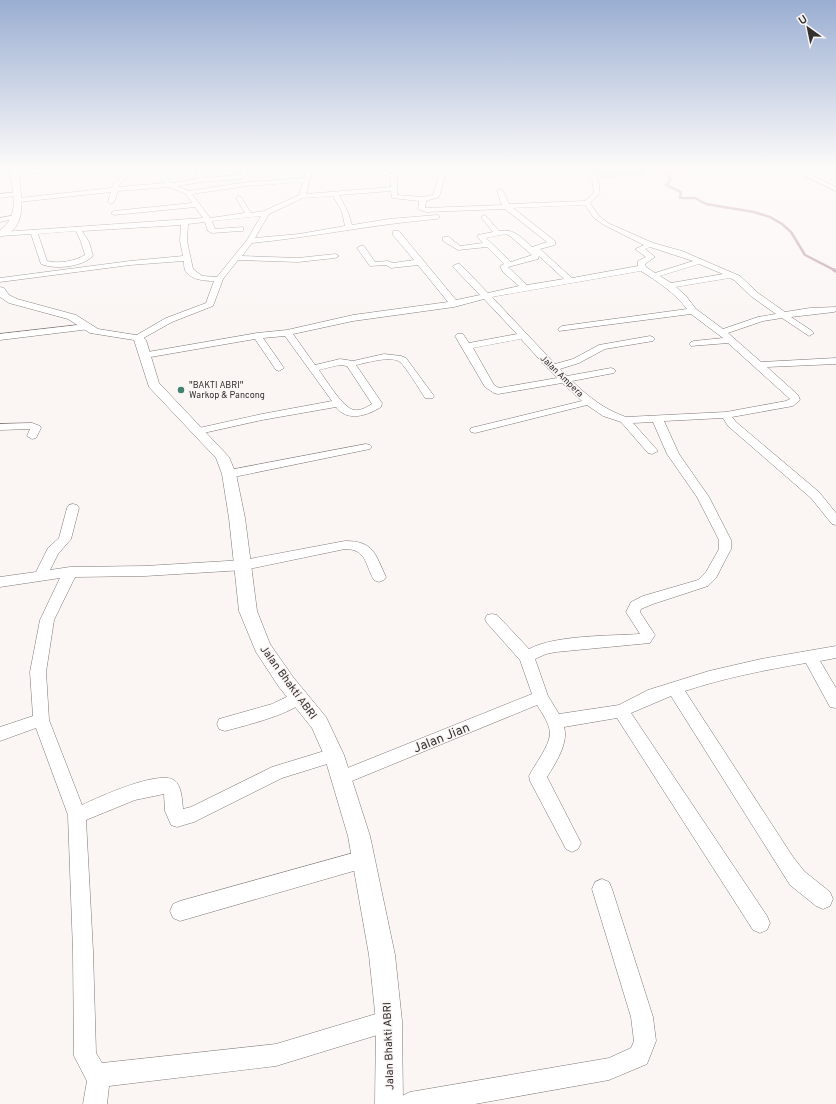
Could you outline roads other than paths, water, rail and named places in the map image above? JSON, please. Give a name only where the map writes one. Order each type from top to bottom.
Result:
[{"type":"street","points":[[1,234],[12,225],[14,221]]},
{"type":"street","points":[[35,235],[202,221]]},
{"type":"street","points":[[208,221],[212,231],[240,229]]},
{"type":"street","points":[[0,290],[5,296],[13,301],[72,317],[79,320],[87,328],[102,334],[138,338],[169,320],[210,304],[219,279],[250,241],[263,221]]},
{"type":"street","points":[[347,221],[349,228]]},
{"type":"street","points":[[250,241],[299,236],[397,221]]},
{"type":"street","points":[[489,221],[498,234]]},
{"type":"street","points":[[524,221],[551,242],[550,245],[535,248],[571,281]]},
{"type":"street","points":[[601,221],[650,245],[679,253],[731,275],[741,281],[755,295],[810,333]]},
{"type":"street","points":[[185,222],[182,232],[189,270],[196,276],[219,279]]},
{"type":"street","points":[[1,234],[35,235],[93,231],[93,233],[84,240]]},
{"type":"street","points":[[35,235],[44,262],[52,265],[87,258],[89,256],[84,240],[79,232]]},
{"type":"street","points":[[396,233],[454,304]]},
{"type":"street","points":[[509,264],[481,237],[498,234],[513,234],[536,255],[535,257],[509,264],[504,268],[524,287]]},
{"type":"street","points":[[446,239],[458,248],[489,245]]},
{"type":"street","points":[[642,268],[641,263],[651,256],[640,249],[650,245]]},
{"type":"street","points":[[362,248],[373,264],[388,263],[392,266],[420,262]]},
{"type":"street","points":[[237,258],[298,260],[335,256]]},
{"type":"street","points":[[0,280],[130,263],[187,258]]},
{"type":"street","points":[[655,275],[699,261]]},
{"type":"street","name":"Jalan Ampera","points":[[457,266],[564,380],[589,402],[607,414],[625,420],[711,414],[726,415],[795,402],[794,397],[758,365]]},
{"type":"street","points":[[145,355],[257,336],[287,333],[353,318],[454,304],[524,287],[571,281],[642,268],[670,286],[684,298],[693,310],[722,332],[758,365],[836,361]]},
{"type":"street","points":[[670,286],[731,275]]},
{"type":"street","points":[[722,332],[761,319],[834,309]]},
{"type":"street","points":[[562,328],[693,310]]},
{"type":"street","points":[[0,337],[87,328]]},
{"type":"street","points":[[287,333],[342,408],[353,414],[368,411],[377,406],[377,403],[349,362],[340,362],[314,368]]},
{"type":"street","points":[[257,336],[279,368]]},
{"type":"street","points":[[460,336],[490,387],[494,390],[501,391],[612,371]]},
{"type":"street","points":[[467,346],[522,336]]},
{"type":"street","name":"Jalan Bhakti ABRI","points":[[138,338],[145,355],[153,384],[199,431],[222,458],[229,474],[244,565],[248,611],[262,647],[286,682],[319,723],[334,754],[364,859],[382,955],[389,1021],[389,1104]]},
{"type":"street","points":[[552,368],[576,361],[602,347],[650,339]]},
{"type":"street","points":[[694,344],[730,340]]},
{"type":"street","points":[[350,364],[391,356],[403,360],[429,396]]},
{"type":"street","points":[[475,430],[589,402]]},
{"type":"street","points":[[199,431],[262,417],[339,403]]},
{"type":"street","points":[[726,415],[732,424],[815,495],[836,521]]},
{"type":"street","points":[[527,657],[542,649],[556,646],[645,639],[648,635],[633,612],[636,606],[648,600],[703,584],[711,576],[723,554],[725,540],[703,497],[673,454],[657,418]]},
{"type":"street","points":[[625,420],[652,451]]},
{"type":"street","points":[[0,427],[32,426],[36,428],[32,436]]},
{"type":"street","points":[[229,474],[366,447]]},
{"type":"street","points":[[41,575],[53,551],[65,539],[74,508]]},
{"type":"street","points":[[0,582],[70,572],[145,571],[244,565],[345,545],[357,546],[367,551],[379,577]]},
{"type":"street","points":[[70,572],[47,620],[38,672],[41,720],[77,815],[83,951],[85,1056],[90,1067],[95,1073],[99,1074],[276,1055],[389,1021]]},
{"type":"street","points":[[492,619],[527,657],[541,697],[555,722],[558,734],[549,759],[538,776],[539,781],[572,843]]},
{"type":"street","points":[[555,722],[589,715],[621,711],[654,695],[710,677],[836,652]]},
{"type":"street","points":[[810,656],[836,702]]},
{"type":"street","points":[[674,688],[786,863],[797,878],[823,899]]},
{"type":"street","name":"Jalan Jian","points":[[341,778],[416,746],[541,697]]},
{"type":"street","points":[[226,724],[276,709],[299,698]]},
{"type":"street","points":[[621,711],[760,922]]},
{"type":"street","points":[[0,734],[41,720]]},
{"type":"street","points":[[77,815],[142,790],[161,785],[168,786],[172,791],[174,811],[178,819],[194,814],[278,772],[334,754]]},
{"type":"street","points":[[180,911],[364,859]]},
{"type":"street","points":[[410,1104],[609,1070],[639,1056],[645,1041],[642,1017],[602,889]]},
{"type":"street","points":[[95,1104],[99,1074]]},
{"type":"waterway","points":[[776,221],[791,232],[805,255],[836,271],[834,270]]},
{"type":"place","name":"\"BAKTI ABRI\" Warkop & Pancong","points":[[181,390]]}]
